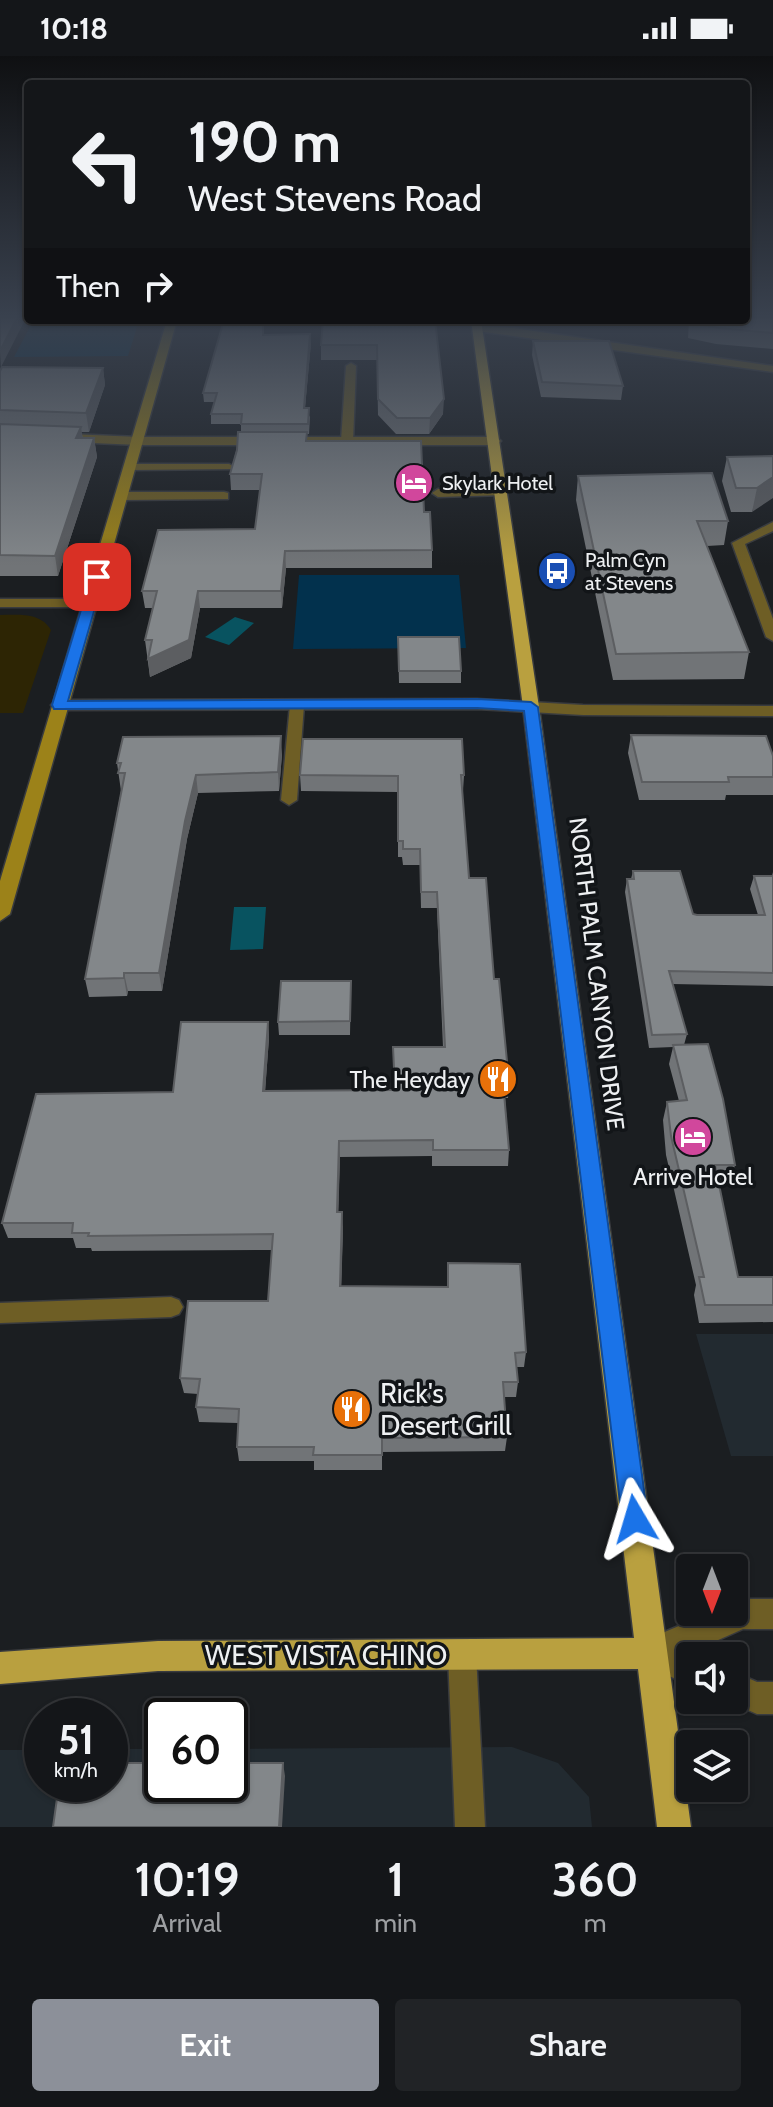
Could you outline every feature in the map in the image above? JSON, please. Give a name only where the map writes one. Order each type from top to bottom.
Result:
[{"type":"main road","points":[[0,914],[150,401]]},
{"type":"main road","name":"NORTH PALM CANYON DRIVE","points":[[489,401],[531,707],[674,1827]]},
{"type":"main road","name":"WEST VISTA CHINO","points":[[0,1668],[158,1656],[652,1653]]},
{"type":"street","points":[[0,435],[139,441],[495,441]]},
{"type":"street","points":[[0,603],[89,603]]},
{"type":"street","points":[[59,705],[477,704],[583,710],[773,711]]},
{"type":"street","name":"WEST VISTA CHINO","points":[[652,1653],[743,1614],[773,1614]]},
{"type":"street","name":"WEST VISTA CHINO","points":[[652,1653],[676,1663]]},
{"type":"street","points":[[748,1694],[757,1698],[773,1698]]},
{"type":"lane","points":[[347,441],[349,401]]},
{"type":"lane","points":[[131,467],[229,467]]},
{"type":"lane","points":[[438,493],[501,492]]},
{"type":"lane","points":[[122,496],[224,496]]},
{"type":"lane","points":[[773,526],[738,543],[773,637]]},
{"type":"lane","points":[[289,800],[297,705]]},
{"type":"lane","points":[[0,1313],[171,1307]]},
{"type":"lane","points":[[462,1654],[470,1827]]},
{"type":"shaded area","points":[[299,575],[459,575],[466,648],[293,649]]},
{"type":"shaded area","points":[[235,617],[254,623],[229,645],[205,637]]},
{"type":"shaded area","points":[[234,907],[266,907],[263,949],[230,950]]},
{"type":"shaded area","points":[[696,1334],[773,1334],[773,1456],[731,1456]]},
{"type":"shaded area","points":[[512,1747],[558,1763],[589,1797],[592,1827],[0,1827],[0,1750],[24,1750],[24,1802],[128,1802],[128,1749],[144,1749],[144,1802],[248,1802],[248,1749]]},
{"type":"sand","points":[[0,615],[35,617],[51,630],[23,713],[0,713]]},
{"type":"building","points":[[0,401],[91,401],[86,413],[0,410]]},
{"type":"building","points":[[215,401],[305,401],[304,408],[309,408],[308,424],[241,424],[242,414],[211,414]]},
{"type":"building","points":[[380,401],[443,401],[430,418],[397,418]]},
{"type":"building","points":[[0,424],[81,427],[76,438],[94,438],[55,556],[0,555]]},
{"type":"building","points":[[238,432],[307,432],[306,441],[421,441],[424,512],[430,512],[432,550],[285,551],[281,591],[198,591],[189,640],[148,659],[152,640],[145,640],[157,591],[142,591],[158,530],[255,529],[262,474],[230,474]]},
{"type":"building","points":[[773,456],[773,477],[757,488],[736,488],[727,457]]},
{"type":"building","points":[[712,473],[728,521],[697,521],[749,652],[616,654],[578,476]]},
{"type":"building","points":[[398,637],[459,637],[461,671],[399,671]]},
{"type":"building","points":[[631,735],[766,736],[773,756],[773,777],[728,777],[729,782],[642,782]]},
{"type":"building","points":[[281,736],[278,772],[196,775],[159,973],[124,973],[124,978],[85,979],[125,773],[118,773],[121,763],[117,763],[123,737]]},
{"type":"building","points":[[303,739],[462,739],[464,775],[461,775],[469,878],[486,878],[494,979],[499,979],[509,1082],[503,1082],[509,1150],[433,1150],[433,1140],[339,1141],[337,1212],[342,1212],[340,1286],[448,1287],[448,1263],[520,1264],[526,1352],[515,1353],[518,1382],[503,1382],[507,1437],[382,1438],[382,1455],[313,1455],[314,1447],[237,1447],[239,1409],[196,1407],[200,1379],[180,1378],[188,1301],[268,1301],[273,1234],[88,1236],[89,1233],[72,1233],[73,1223],[2,1223],[36,1094],[173,1092],[181,1022],[268,1022],[263,1091],[395,1090],[393,1047],[445,1047],[437,892],[421,892],[420,849],[403,849],[403,841],[398,841],[398,776],[300,775]]},
{"type":"building","points":[[633,871],[680,871],[693,914],[697,915],[765,915],[754,876],[773,876],[773,973],[669,971],[687,1034],[652,1035],[627,879],[634,879]]},
{"type":"building","points":[[281,981],[351,981],[350,1021],[278,1022]]},
{"type":"building","points":[[708,1044],[723,1099],[735,1165],[715,1165],[738,1277],[773,1277],[773,1305],[705,1305],[699,1277],[704,1277],[671,1136],[667,1102],[687,1100],[673,1045]]},
{"type":"building","points":[[128,1763],[144,1763],[144,1802],[248,1802],[248,1763],[283,1763],[279,1827],[53,1827],[56,1802],[128,1802]]},
{"type":"place","name":"Skylark Hotel","points":[[414,483]]},
{"type":"place","name":"Palm Cyn at Stevens","points":[[557,571]]},
{"type":"place","name":"The Heyday","points":[[498,1079]]},
{"type":"place","name":"Arrive Hotel","points":[[693,1137]]},
{"type":"place","name":"Rick's Desert Grill","points":[[352,1409]]},
{"type":"route","points":[[97,577],[59,705],[477,704],[531,707],[635,1519]]}]
